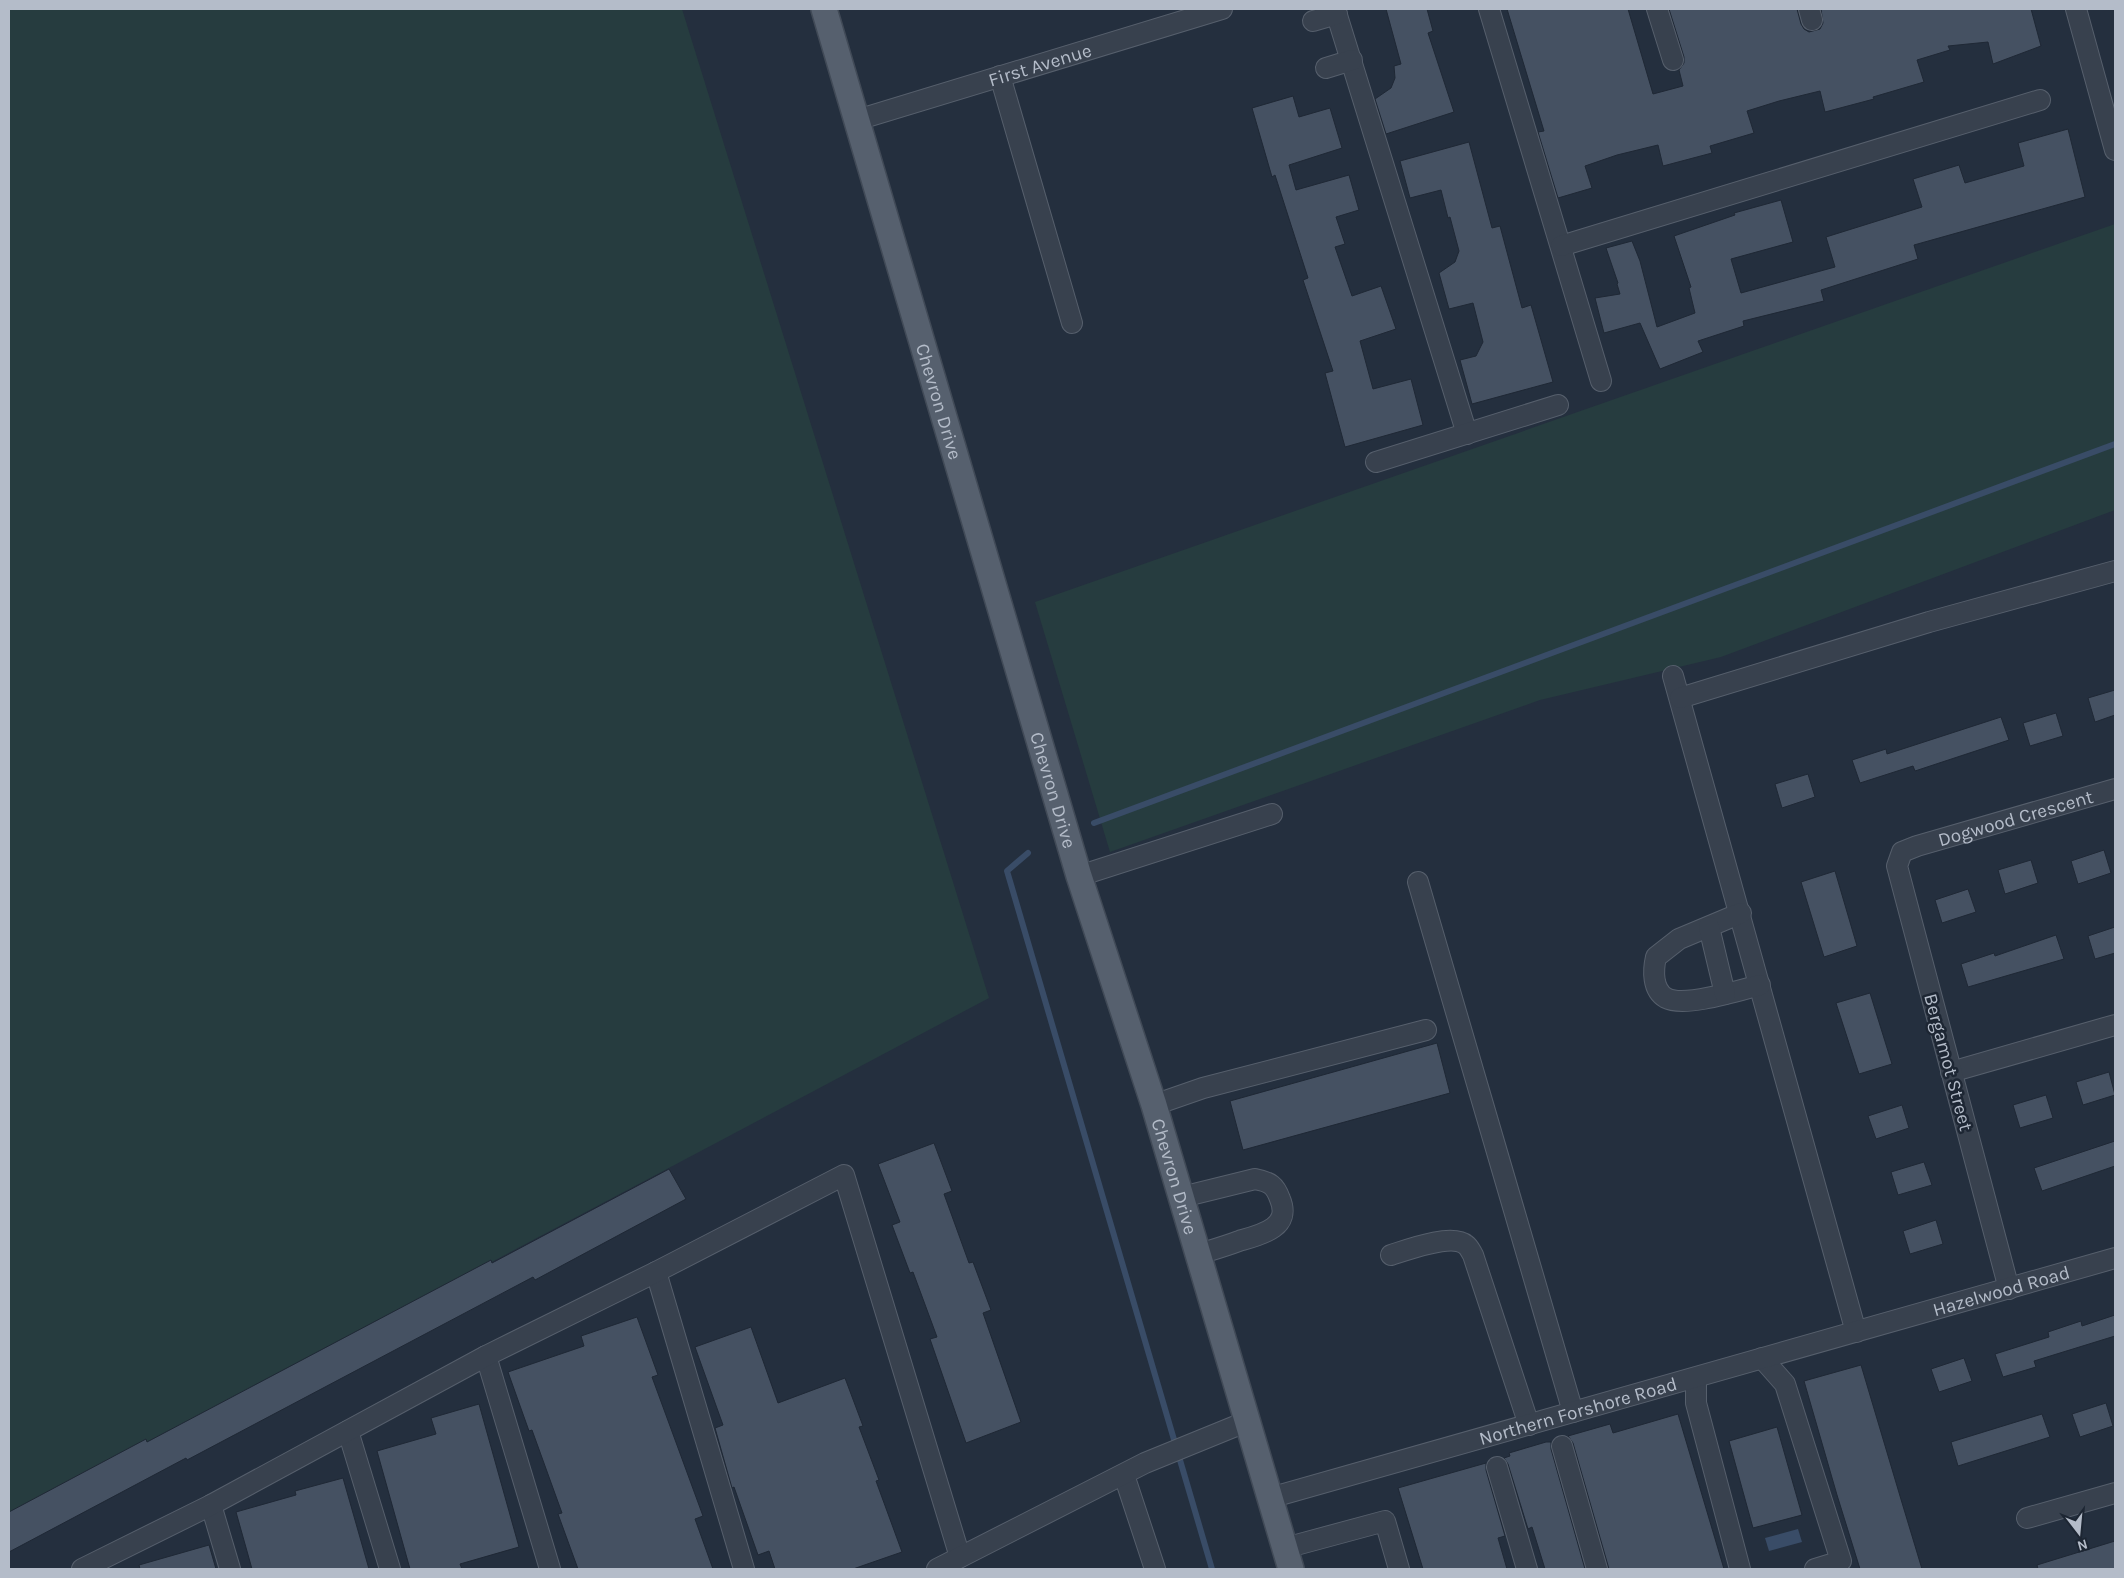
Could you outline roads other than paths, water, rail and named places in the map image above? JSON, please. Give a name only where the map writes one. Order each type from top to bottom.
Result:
[{"type":"main road","name":"Chevron Drive","points":[[824,9],[1079,876],[1154,1105],[1288,1559]]},
{"type":"street","name":"First Avenue","points":[[858,120],[1222,9]]},
{"type":"street","points":[[1489,9],[1601,380]]},
{"type":"street","points":[[1657,9],[1673,60]]},
{"type":"street","points":[[2076,9],[2114,143]]},
{"type":"street","points":[[1313,22],[1336,12],[1467,434]]},
{"type":"street","points":[[1326,68],[1352,60]]},
{"type":"street","points":[[1000,76],[1072,323]]},
{"type":"street","points":[[1561,246],[2040,100]]},
{"type":"street","points":[[1376,462],[1558,405]]},
{"type":"street","points":[[1680,698],[1930,622],[2115,571]]},
{"type":"street","points":[[1674,676],[1856,1332]]},
{"type":"street","name":"Dogwood Crescent","points":[[1917,846],[2115,789]]},
{"type":"street","points":[[1079,876],[1272,814]]},
{"type":"street","name":"Bergamot Street","points":[[1917,846],[1902,852],[1897,866],[2009,1289]]},
{"type":"street","points":[[1418,882],[1573,1412]]},
{"type":"street","points":[[1740,913],[1679,939],[1656,957],[1653,970],[1657,989],[1666,998],[1675,1001],[1707,998],[1760,985]]},
{"type":"street","points":[[1708,926],[1725,994]]},
{"type":"street","points":[[1951,1072],[2115,1025]]},
{"type":"street","points":[[1154,1105],[1203,1088],[1426,1030]]},
{"type":"street","points":[[82,1569],[211,1505],[486,1356],[656,1272],[844,1175],[960,1558]]},
{"type":"street","points":[[1182,1197],[1255,1179],[1266,1182],[1276,1188],[1284,1208],[1279,1223],[1267,1233],[1199,1254]]},
{"type":"street","points":[[1391,1255],[1428,1244],[1453,1241],[1465,1244],[1473,1255],[1529,1425]]},
{"type":"street","name":"Hazelwood Road","points":[[1887,1323],[2115,1258]]},
{"type":"street","points":[[656,1272],[744,1569]]},
{"type":"street","name":"Northern Forshore Road","points":[[1270,1498],[1887,1323]]},
{"type":"street","points":[[486,1356],[550,1569]]},
{"type":"street","points":[[1762,1358],[1785,1384],[1841,1561],[1815,1569]]},
{"type":"street","points":[[1696,1378],[1696,1403],[1740,1569]]},
{"type":"street","points":[[937,1569],[1162,1456],[1248,1421]]},
{"type":"street","points":[[348,1431],[390,1569]]},
{"type":"street","points":[[1562,1446],[1597,1569]]},
{"type":"street","points":[[1497,1467],[1528,1569]]},
{"type":"street","points":[[1124,1475],[1155,1569]]},
{"type":"street","points":[[2027,1518],[2115,1493]]},
{"type":"street","points":[[211,1505],[230,1569]]},
{"type":"street","points":[[1288,1559],[1385,1521],[1399,1569]]},
{"type":"water","points":[[1798,1529],[1802,1542],[1769,1551],[1765,1538]]},
{"type":"waterway","points":[[1094,823],[2115,444]]},
{"type":"waterway","points":[[1028,853],[1007,871],[1212,1569]]}]
